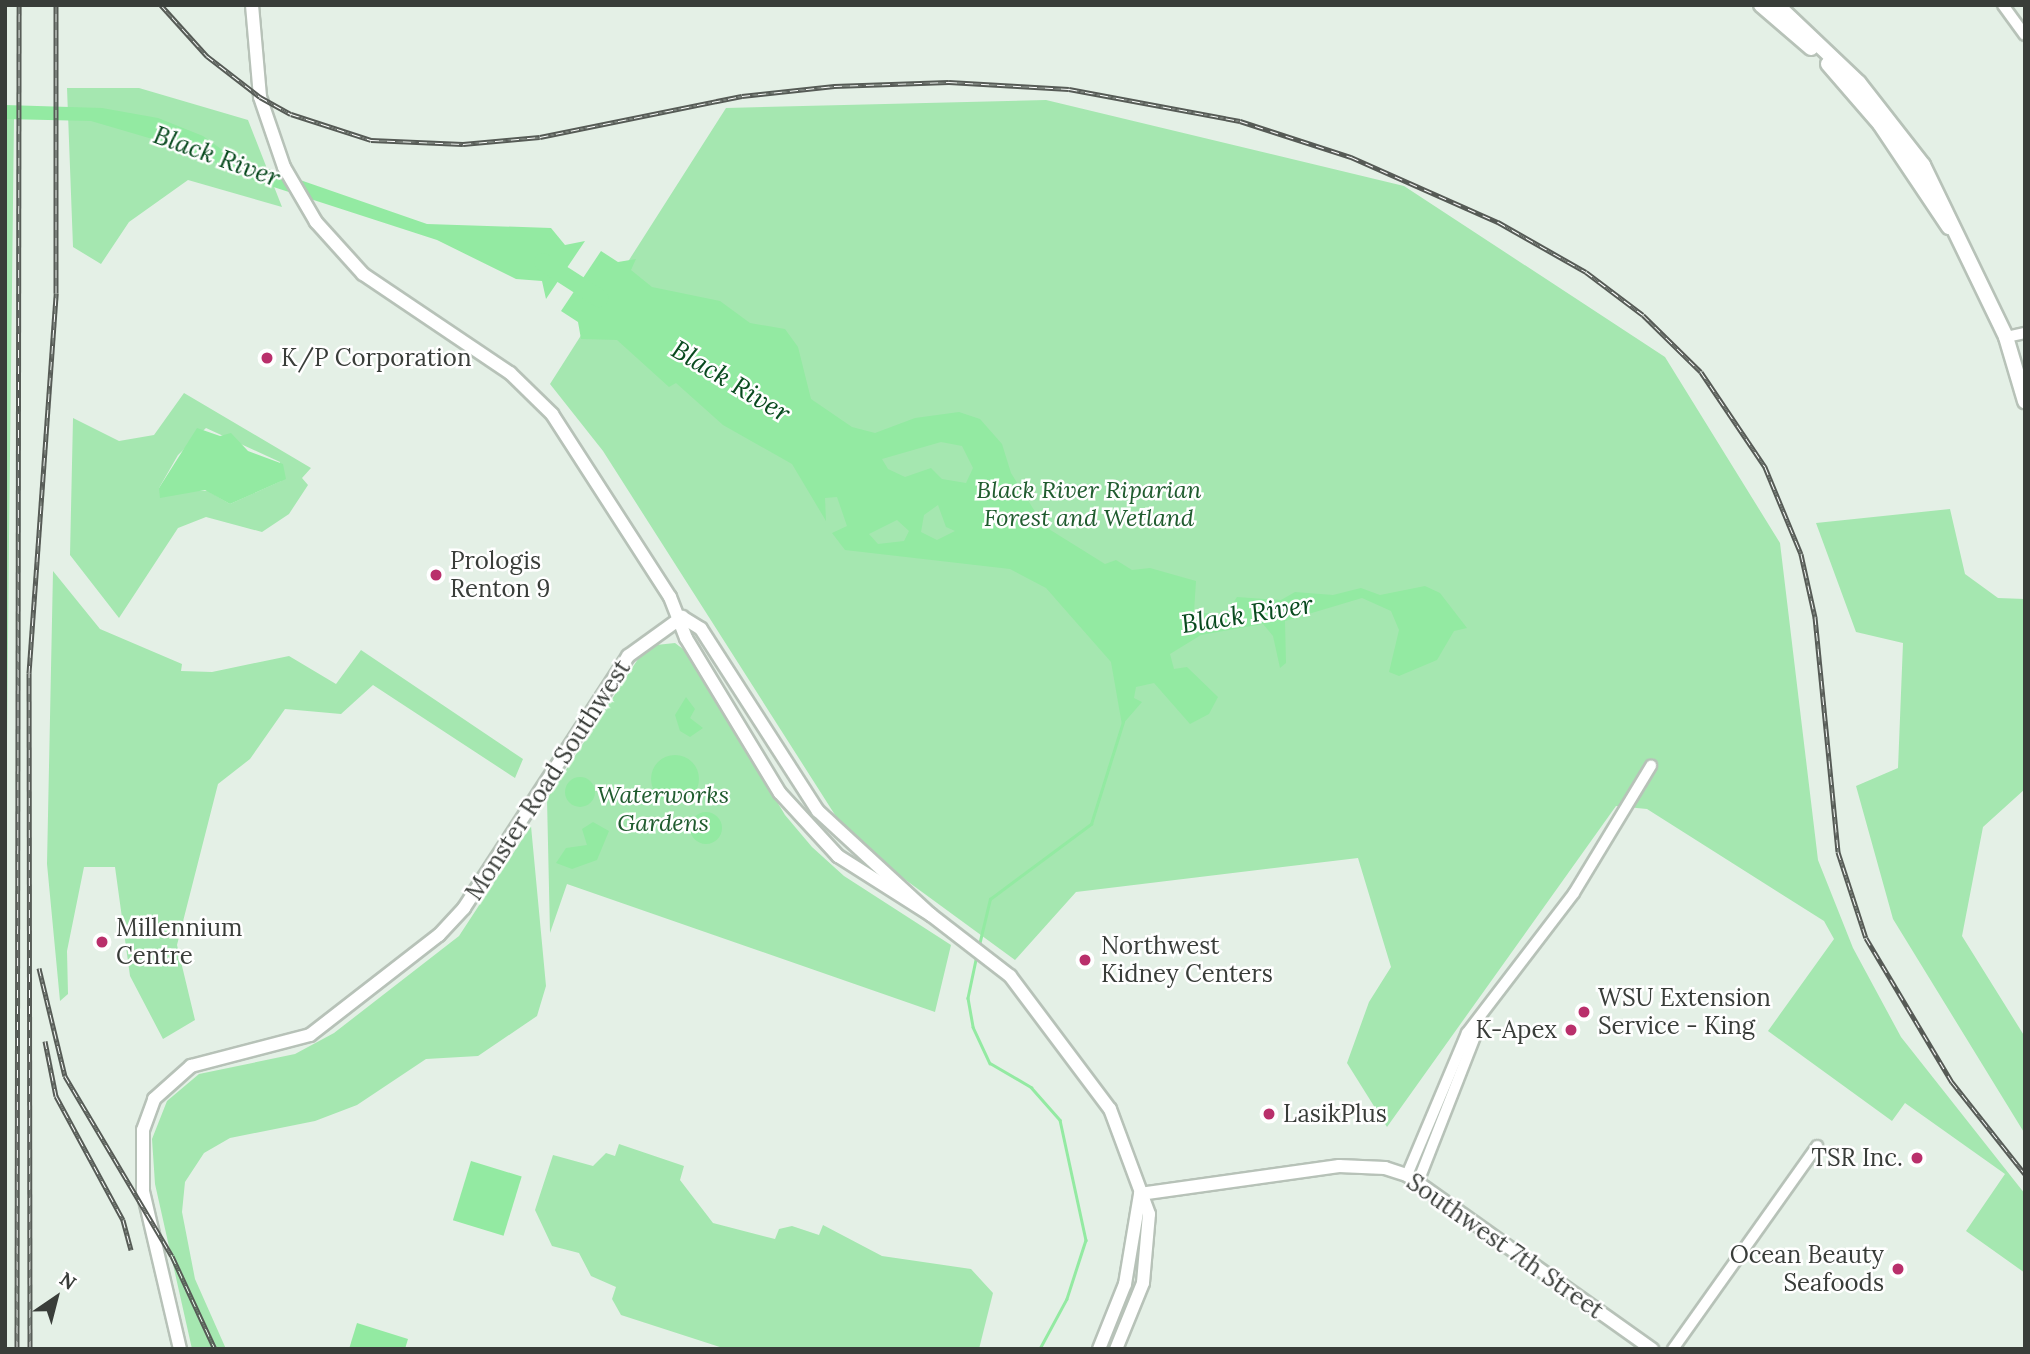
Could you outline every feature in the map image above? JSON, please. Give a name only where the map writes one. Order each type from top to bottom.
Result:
[{"type":"main road","points":[[1761,5],[1834,70],[1880,124],[1966,251]]},
{"type":"main road","points":[[1777,5],[1892,123],[1949,209],[2006,337],[2025,401]]},
{"type":"street","points":[[252,5],[257,82],[274,142],[311,214],[363,274],[510,373],[543,404],[590,464],[682,617],[686,638],[780,793],[821,841],[906,905],[931,915]]},
{"type":"street","points":[[2003,5],[2025,35]]},
{"type":"street","points":[[2006,337],[2025,333]]},
{"type":"street","points":[[682,617],[701,629],[818,811],[931,915],[993,961],[1110,1109],[1149,1214],[1146,1265],[1116,1349]]},
{"type":"street","name":"Monster Road Southwest","points":[[180,1349],[143,1191],[143,1130],[154,1099],[191,1066],[310,1035],[439,935],[464,908],[628,656],[682,617]]},
{"type":"street","points":[[1413,1179],[1482,1018],[1574,893],[1651,766]]},
{"type":"street","points":[[1673,1349],[1817,1146]]},
{"type":"street","name":"Southwest 7th Street","points":[[1140,1194],[1339,1166],[1413,1179],[1652,1349]]},
{"type":"street","points":[[1099,1349],[1125,1284],[1140,1194]]},
{"type":"green space","points":[[67,88],[139,88],[248,120],[282,207],[188,180],[129,222],[101,264],[73,247]]},
{"type":"green space","name":"Black River Riparian Forest and Wetland","points":[[1046,100],[1404,186],[1665,357],[1780,543],[1818,860],[1853,948],[1901,1037],[2025,1194],[2025,1273],[1966,1231],[2005,1174],[1905,1103],[1892,1121],[1768,1031],[1834,939],[1824,921],[1647,809],[1616,806],[1387,1127],[1347,1063],[1369,1002],[1391,967],[1358,858],[1076,892],[1015,960],[851,840],[603,451],[550,384],[726,108]]},
{"type":"green space","points":[[14,118],[9,539],[5,948],[5,119]]},
{"type":"green space","points":[[184,393],[311,468],[302,478],[308,485],[289,514],[262,532],[206,517],[178,528],[119,618],[70,555],[73,418],[119,441],[154,435]],"holes":[[[206,428],[280,462],[281,481],[230,504],[208,491],[159,488],[178,455]]]},
{"type":"green space","points":[[1950,509],[1965,574],[1998,598],[2025,599],[2025,789],[1983,827],[1962,936],[2025,1037],[2025,1134],[1893,919],[1856,786],[1898,768],[1903,643],[1856,632],[1816,523]]},
{"type":"green space","points":[[53,571],[100,629],[182,664],[181,671],[212,672],[289,656],[336,684],[361,650],[523,759],[515,778],[373,685],[341,714],[285,709],[250,759],[218,784],[177,945],[195,1020],[163,1039],[130,976],[115,867],[84,867],[67,951],[68,994],[60,1001],[47,864]]},
{"type":"green space","name":"Waterworks Gardens","points":[[675,643],[687,652],[785,815],[812,847],[844,876],[951,945],[935,1012],[567,884],[550,933],[547,799],[638,659],[656,645]]},
{"type":"green space","name":"Waterworks Gardens","points":[[531,826],[546,986],[537,1016],[478,1056],[426,1059],[357,1105],[315,1121],[230,1138],[204,1153],[185,1182],[182,1212],[195,1279],[226,1349],[192,1349],[155,1184],[152,1139],[167,1101],[199,1074],[295,1054],[334,1033],[459,936]]},
{"type":"green space","points":[[619,1144],[684,1166],[680,1180],[713,1223],[775,1239],[779,1229],[792,1226],[819,1235],[823,1225],[882,1256],[971,1269],[993,1293],[979,1349],[726,1349],[621,1315],[612,1299],[616,1287],[591,1276],[579,1253],[552,1246],[535,1210],[553,1155],[593,1166],[606,1153],[615,1156]]},
{"type":"water","points":[[5,105],[102,108],[158,118],[203,136],[231,156],[427,224],[551,228],[565,245],[585,241],[546,299],[542,281],[516,279],[437,240],[255,181],[183,148],[91,121],[5,119]]},
{"type":"water","points":[[601,251],[618,262],[636,259],[631,270],[652,287],[720,301],[750,323],[785,329],[798,347],[811,399],[852,427],[875,433],[915,418],[959,412],[980,419],[1002,444],[1011,473],[1044,526],[1105,564],[1116,560],[1132,570],[1150,568],[1196,581],[1194,612],[1225,615],[1237,597],[1281,600],[1295,592],[1333,595],[1361,588],[1380,595],[1425,586],[1440,593],[1467,628],[1454,631],[1437,660],[1399,676],[1389,672],[1399,630],[1391,611],[1362,598],[1285,621],[1286,663],[1280,668],[1273,636],[1263,624],[1201,635],[1170,654],[1174,669],[1187,667],[1218,697],[1209,714],[1190,724],[1154,683],[1136,687],[1134,698],[1142,702],[1122,725],[1111,662],[1046,588],[1010,569],[845,550],[832,533],[847,526],[837,497],[825,498],[826,521],[792,464],[723,425],[676,383],[669,387],[617,340],[581,339],[578,322],[561,311]],"holes":[[[941,442],[962,446],[973,468],[966,483],[942,479],[931,468],[905,477],[888,469],[882,459]],[[938,505],[946,527],[955,531],[937,540],[921,532],[924,515]],[[897,520],[909,531],[904,541],[878,544],[869,534]]]},
{"type":"water","points":[[197,428],[220,436],[231,433],[248,451],[283,464],[286,479],[230,504],[205,490],[160,498],[159,488]]},
{"type":"water","points":[[686,697],[695,709],[690,718],[703,728],[690,737],[680,731],[675,715]]},
{"type":"water","points":[[675,755],[692,762],[699,779],[692,796],[675,803],[658,796],[651,779],[658,762]]},
{"type":"water","points":[[580,777],[591,781],[595,792],[591,803],[580,807],[569,803],[565,792],[569,781]]},
{"type":"water","points":[[706,812],[717,817],[722,828],[717,839],[706,844],[695,839],[690,828],[695,817]]},
{"type":"water","points":[[593,822],[609,831],[597,860],[572,869],[556,863],[566,848],[587,845],[582,829]]},
{"type":"water","points":[[471,1161],[522,1176],[504,1236],[453,1220]]},
{"type":"water","points":[[357,1323],[408,1339],[405,1349],[349,1349]]},
{"type":"waterway","name":"Black River","points":[[543,262],[599,298]]},
{"type":"waterway","points":[[979,945],[990,899],[1091,824],[1123,722]]},
{"type":"waterway","points":[[977,955],[968,998],[973,1027],[990,1063],[1031,1087],[1060,1120],[1086,1240],[1067,1299],[1040,1349]]},
{"type":"railway","points":[[17,1349],[19,5]]},
{"type":"railway","points":[[30,1349],[29,673],[56,293],[56,5]]},
{"type":"railway","points":[[161,5],[207,56],[260,97],[291,114],[371,140],[463,144],[540,137],[742,96],[834,86],[949,82],[1069,89],[1240,121],[1351,157],[1498,222],[1586,272],[1643,315],[1701,372],[1765,467],[1801,554],[1815,617],[1838,852],[1866,938],[1952,1082],[2025,1174]]},
{"type":"railway","points":[[39,968],[65,1076],[172,1256],[215,1349]]},
{"type":"railway","points":[[45,1041],[56,1096],[123,1220],[131,1250]]},
{"type":"place","name":"K/P Corporation","points":[[267,358]]},
{"type":"place","name":"Prologis Renton 9","points":[[436,575]]},
{"type":"place","name":"Millennium Centre","points":[[102,942]]},
{"type":"place","name":"Northwest Kidney Centers","points":[[1085,960]]},
{"type":"place","name":"WSU Extension Service - King","points":[[1584,1012]]},
{"type":"place","name":"K-Apex","points":[[1571,1030]]},
{"type":"place","name":"LasikPlus","points":[[1269,1114]]},
{"type":"place","name":"TSR Inc.","points":[[1917,1158]]},
{"type":"place","name":"Ocean Beauty Seafoods","points":[[1898,1269]]}]
